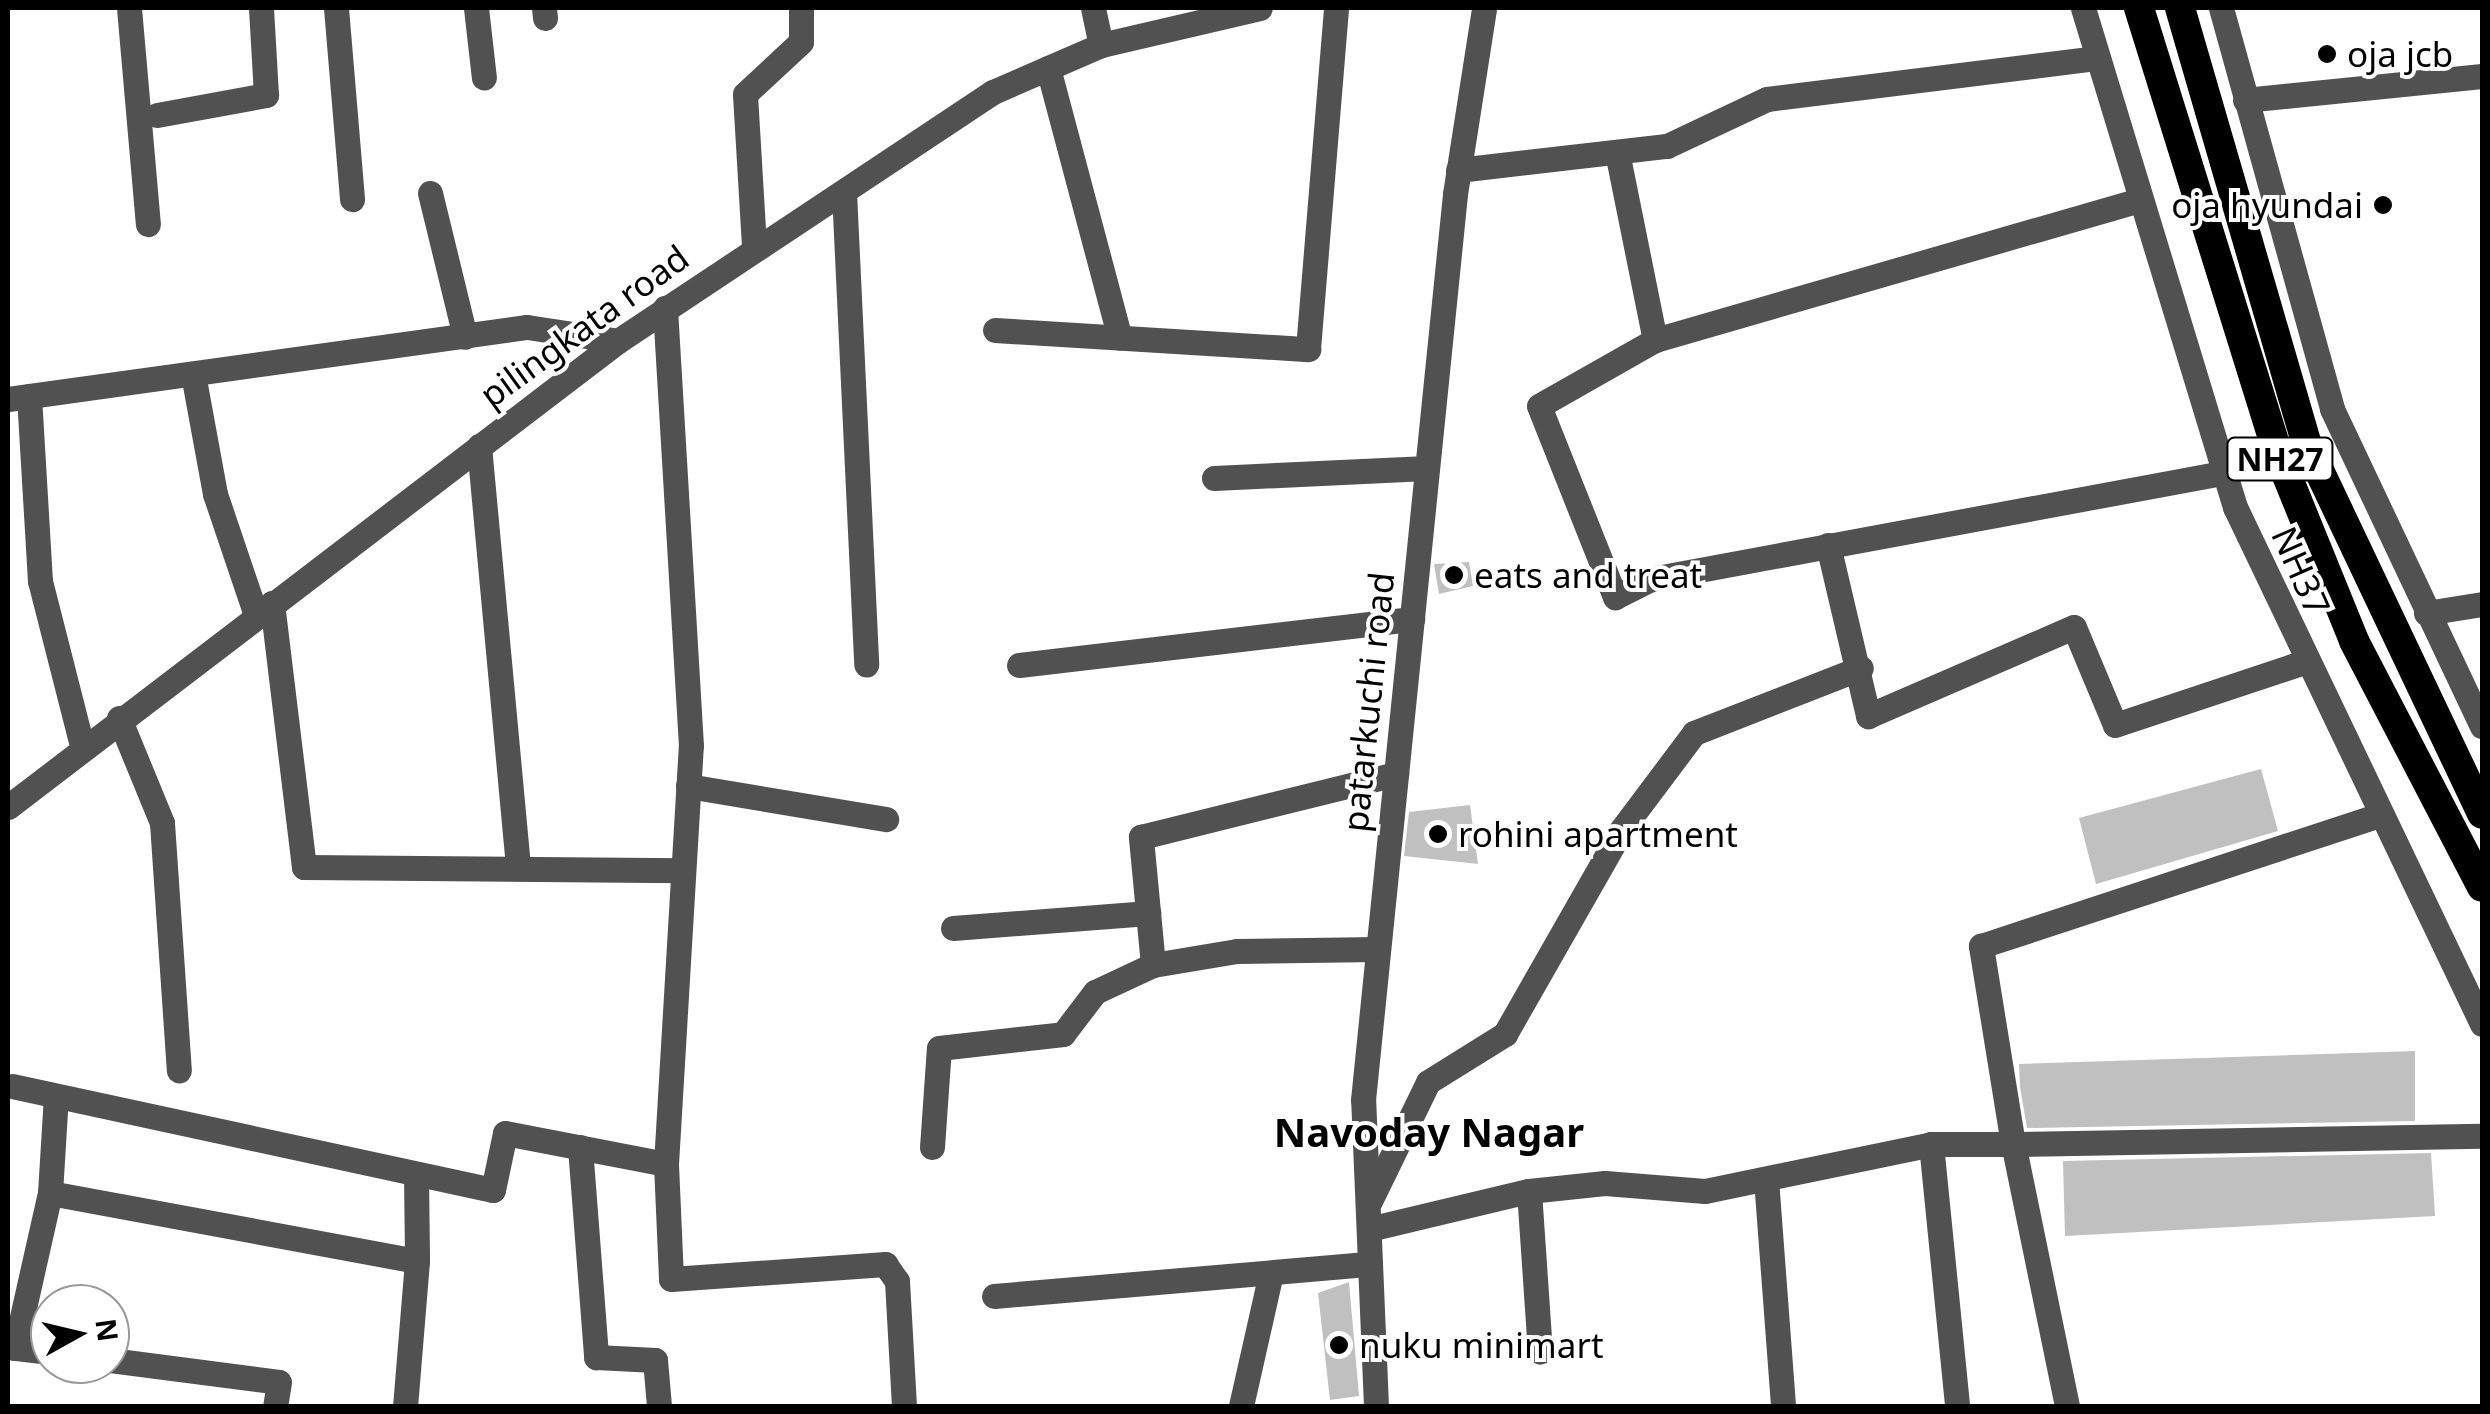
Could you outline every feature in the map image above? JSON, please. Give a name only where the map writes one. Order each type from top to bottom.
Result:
[{"type":"highway","name":"NH27","points":[[2139,8],[2277,451],[2354,641],[2482,887]]},
{"type":"highway","name":"NH27","points":[[2180,8],[2307,444],[2482,814]]},
{"type":"street","points":[[129,8],[148,224]]},
{"type":"street","points":[[157,115],[266,94],[261,8]]},
{"type":"street","points":[[336,8],[352,199]]},
{"type":"street","points":[[476,8],[484,78]]},
{"type":"street","points":[[754,246],[745,94],[801,42],[801,8]]},
{"type":"street","points":[[1093,8],[1100,45]]},
{"type":"street","name":"pilingkata road","points":[[8,807],[82,746],[618,341],[754,246],[844,192],[992,92],[1100,45],[1260,8]]},
{"type":"street","points":[[994,330],[1308,349],[1336,8]]},
{"type":"street","name":"patarkuchi road","points":[[1376,1406],[1363,1100],[1458,170],[1484,8]]},
{"type":"street","name":"NH37","points":[[2083,8],[2136,201],[2222,473],[2304,662],[2482,1024]]},
{"type":"street","points":[[2220,8],[2332,409],[2482,726]]},
{"type":"street","points":[[1458,170],[1618,152],[1696,136],[1767,99],[2097,58]]},
{"type":"street","points":[[1048,68],[1120,338]]},
{"type":"street","points":[[2247,109],[2482,76]]},
{"type":"street","points":[[2247,109],[2482,91]]},
{"type":"street","points":[[1618,152],[1655,340]]},
{"type":"street","points":[[844,192],[866,664]]},
{"type":"street","points":[[430,193],[464,337]]},
{"type":"street","points":[[2136,201],[1655,340],[1539,406],[1614,597],[1651,578],[2222,473]]},
{"type":"street","points":[[665,308],[688,786],[666,1164],[671,1279],[885,1264],[897,1280],[904,1406]]},
{"type":"street","points":[[82,746],[40,582],[18,398],[527,327],[618,341]]},
{"type":"street","points":[[193,374],[215,494],[264,608],[304,867],[683,870]]},
{"type":"street","points":[[479,446],[518,868]]},
{"type":"street","points":[[1214,478],[1427,468]]},
{"type":"street","points":[[1828,545],[1861,668],[1868,716],[2074,626],[2115,725],[2304,662]]},
{"type":"street","points":[[2426,613],[2482,604]]},
{"type":"street","points":[[1019,665],[1412,619]]},
{"type":"street","points":[[1368,1217],[1428,1082],[1505,1034],[1622,829],[1694,733],[1861,668]]},
{"type":"street","points":[[119,718],[162,822],[179,1070]]},
{"type":"street","points":[[1153,965],[1140,837],[1396,774]]},
{"type":"street","points":[[688,786],[886,819]]},
{"type":"street","points":[[2066,1406],[2013,1144],[1982,946],[2380,815]]},
{"type":"street","points":[[953,928],[1148,913]]},
{"type":"street","points":[[932,1147],[940,1048],[1063,1034],[1095,992],[1153,965],[1237,951],[1378,949]]},
{"type":"street","points":[[12,1086],[492,1190],[506,1133],[666,1164]]},
{"type":"street","points":[[11,1348],[50,1194],[56,1096]]},
{"type":"street","points":[[1368,1217],[1605,1183],[1706,1191],[1931,1144],[2482,1136]]},
{"type":"street","points":[[1931,1144],[1957,1406]]},
{"type":"street","points":[[580,1147],[596,1357],[654,1360],[659,1406]]},
{"type":"street","points":[[405,1406],[416,1261],[416,1175]]},
{"type":"street","points":[[1766,1179],[1784,1406]]},
{"type":"street","points":[[1529,1191],[1540,1352]]},
{"type":"street","points":[[50,1194],[416,1261]]},
{"type":"street","points":[[994,1296],[1370,1264]]},
{"type":"street","points":[[1241,1406],[1271,1272]]},
{"type":"street","points":[[130,1363],[279,1382],[275,1406]]},
{"type":"building","name":"eats and treat","points":[[1469,562],[1473,586],[1439,594],[1434,564]]},
{"type":"building","points":[[2261,769],[2278,831],[2096,884],[2079,818]]},
{"type":"building","name":"rohini apartment","points":[[1470,805],[1478,864],[1404,856],[1409,812]]},
{"type":"building","points":[[2415,1051],[2415,1121],[2027,1128],[2020,1087],[2019,1064]]},
{"type":"building","points":[[2431,1153],[2435,1216],[2065,1236],[2063,1161]]},
{"type":"building","name":"nuku minimart","points":[[1349,1282],[1359,1396],[1330,1400],[1318,1293]]},
{"type":"place","name":"oja jcb","points":[[2327,54]]},
{"type":"place","name":"oja hyundai","points":[[2383,205]]},
{"type":"place","name":"eats and treat","points":[[1454,575]]},
{"type":"place","name":"rohini apartment","points":[[1438,834]]},
{"type":"place","name":"nuku minimart","points":[[1339,1345]]},
{"type":"district","name":"Navoday Nagar","points":[[1429,1132]]}]
